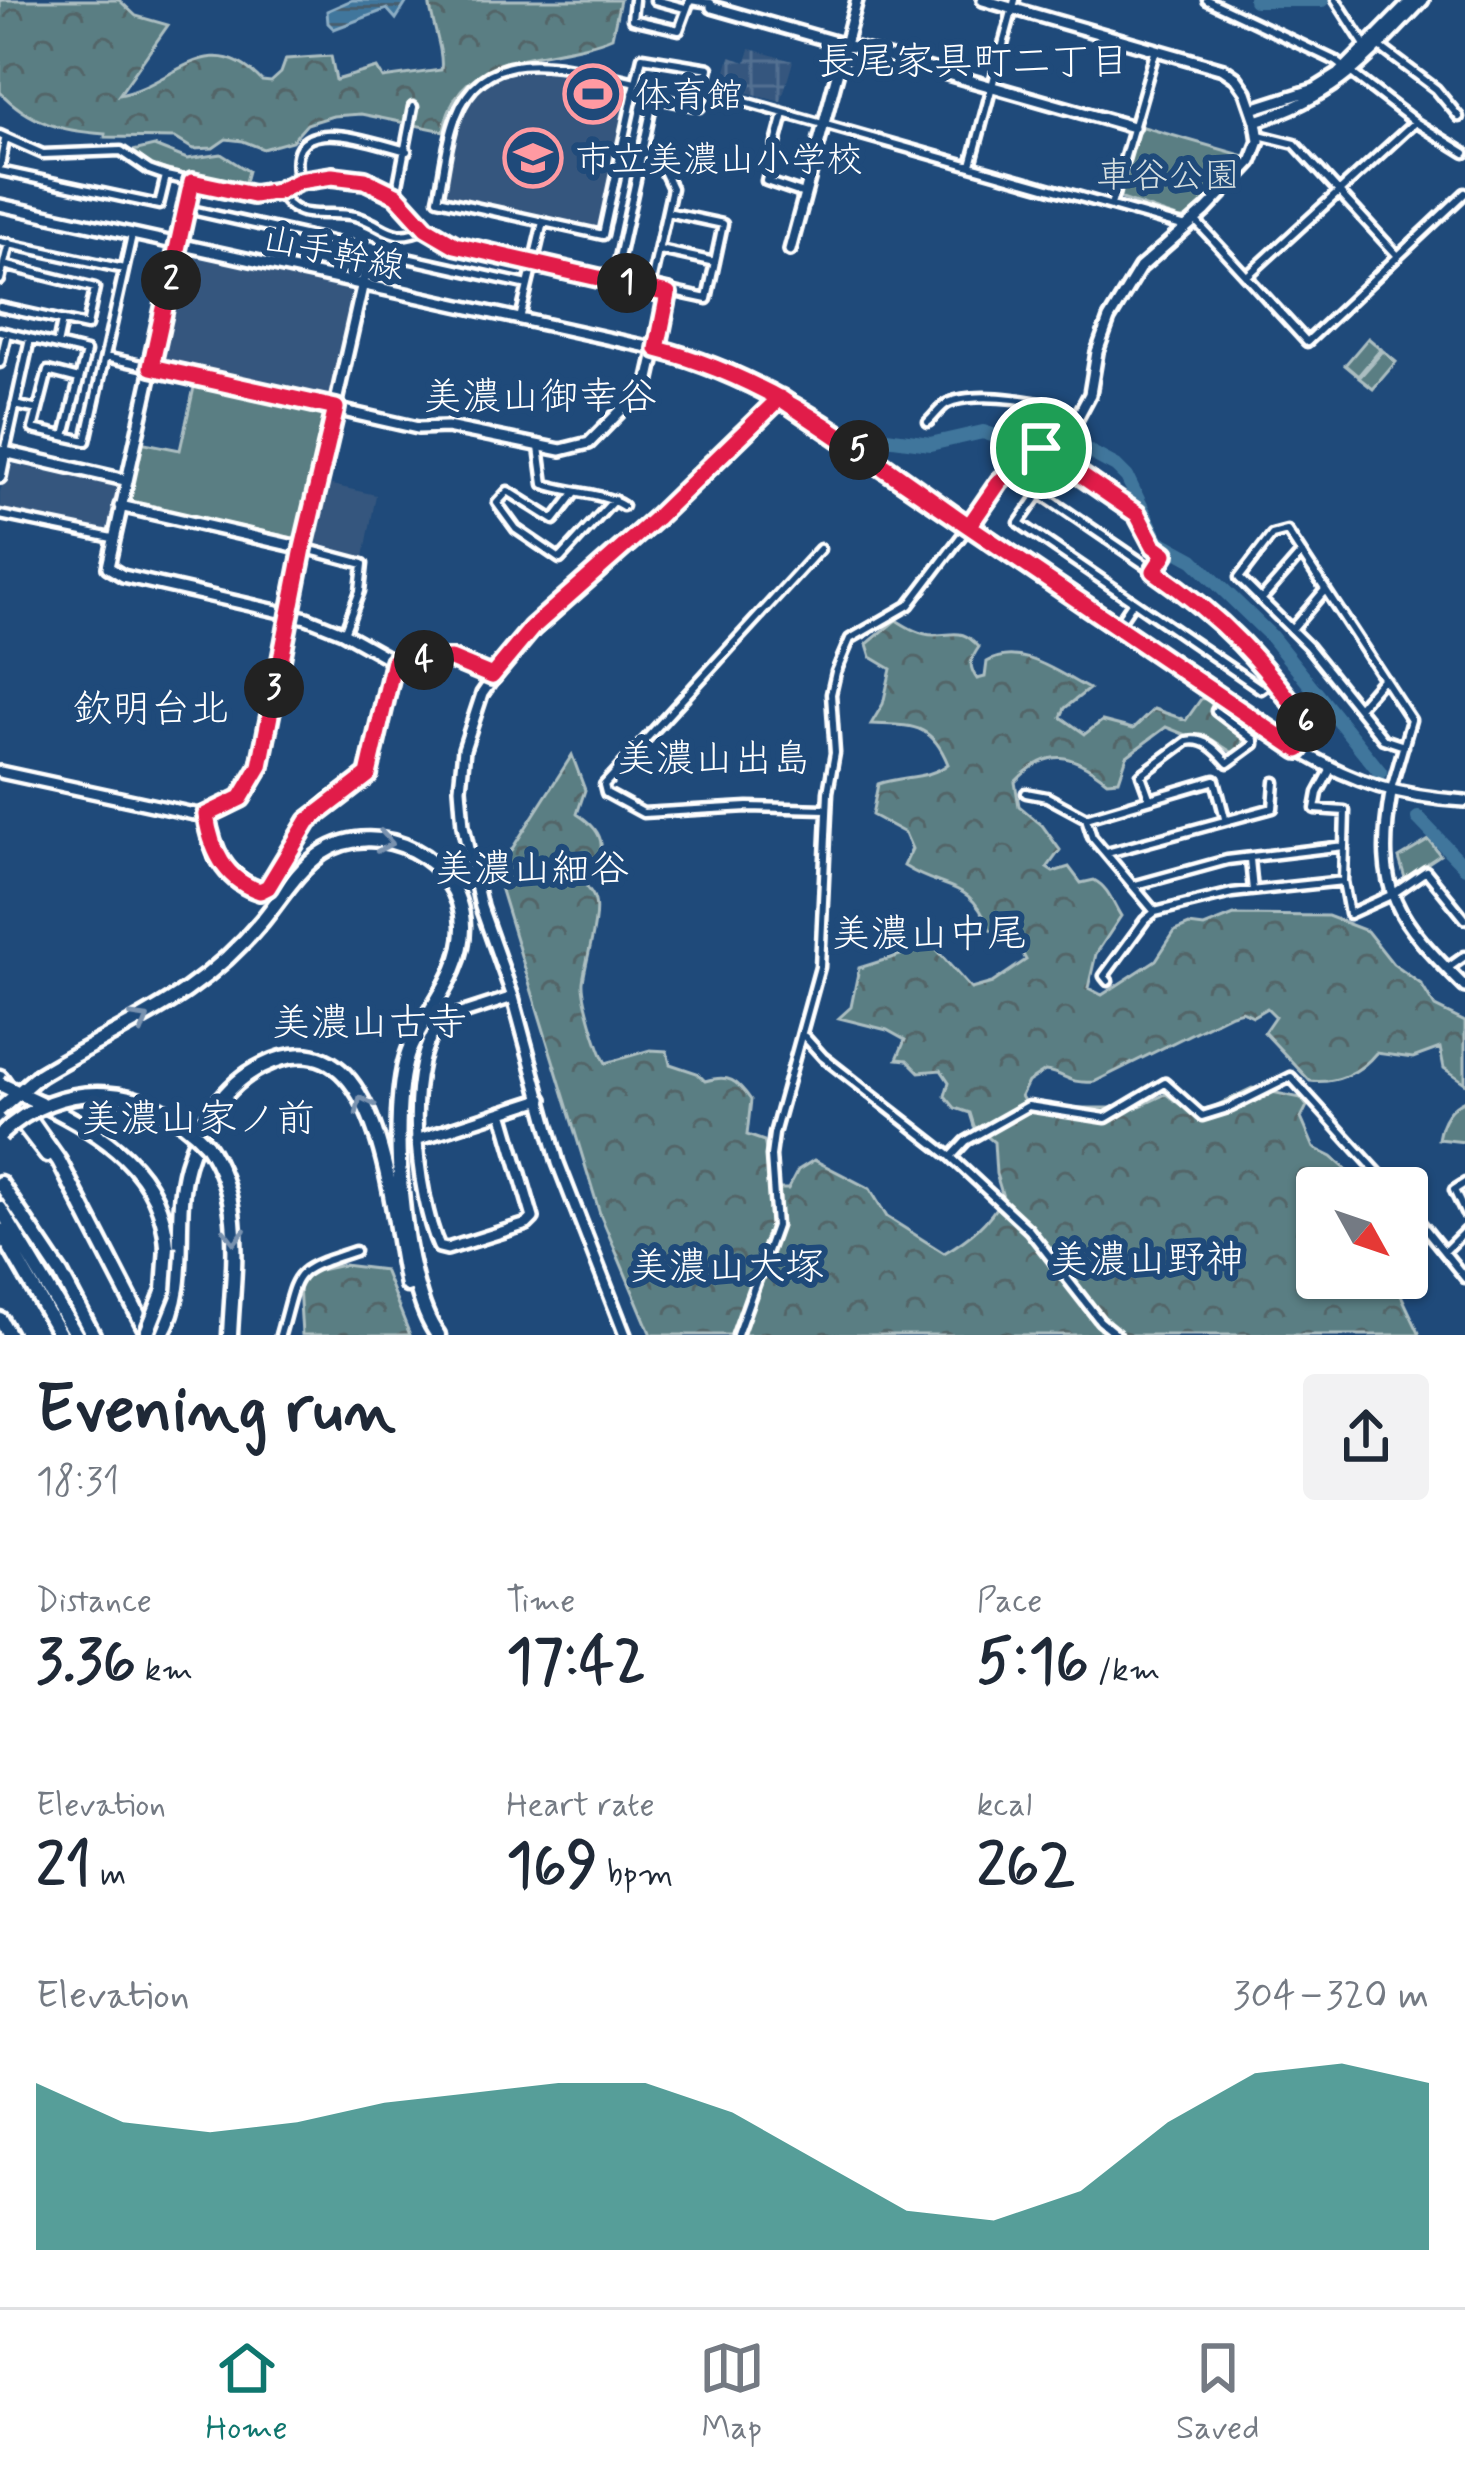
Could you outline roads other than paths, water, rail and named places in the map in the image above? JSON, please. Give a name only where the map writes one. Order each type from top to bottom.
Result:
[{"type":"highway","points":[[0,1109],[38,1076],[191,989],[243,942],[308,865],[341,844],[360,839],[396,842],[427,857],[459,900],[464,932],[455,968],[408,1055],[398,1098],[398,1164],[413,1276],[433,1335]]},
{"type":"highway","points":[[160,1335],[175,1302],[183,1180],[196,1139],[214,1109],[244,1078],[263,1065],[295,1056],[324,1061],[342,1072],[357,1090],[388,1172],[410,1296],[433,1335]]},
{"type":"highway","points":[[0,1080],[95,1131],[130,1160],[155,1196],[167,1246],[164,1290],[148,1335]]},
{"type":"highway","points":[[0,1080],[43,1136],[73,1187],[148,1335]]},
{"type":"highway","points":[[0,1135],[29,1111],[51,1101],[104,1093],[153,1104],[182,1121],[206,1144],[223,1172],[235,1221],[230,1335]]},
{"type":"highway","points":[[0,1094],[73,1187]]},
{"type":"highway","points":[[0,1183],[4,1206],[60,1335]]},
{"type":"highway","points":[[4,1206],[50,1256],[93,1335]]},
{"type":"highway","points":[[0,1230],[76,1335]]},
{"type":"highway","points":[[0,1319],[9,1335]]},
{"type":"street","points":[[629,29],[634,0]]},
{"type":"street","points":[[655,0],[686,8]]},
{"type":"street","points":[[632,19],[679,30],[690,0],[710,4],[1133,127]]},
{"type":"street","points":[[790,250],[857,0]]},
{"type":"street","points":[[736,1335],[776,1226],[774,1134],[820,967],[826,809],[835,753],[831,694],[850,639],[909,604],[1000,481],[1078,417],[1090,394],[1102,335],[1121,294],[1140,268],[1246,170],[1258,148],[1252,109],[1236,78],[1223,69],[1014,4],[983,0]]},
{"type":"street","points":[[1207,0],[1313,50],[1465,153]]},
{"type":"street","points":[[1372,49],[1412,0]]},
{"type":"street","points":[[1256,121],[1297,108],[1348,72],[1423,0]]},
{"type":"street","points":[[1337,1],[1372,49],[1436,89],[1459,117]]},
{"type":"street","points":[[970,165],[1014,4]]},
{"type":"street","points":[[1111,205],[1156,49]]},
{"type":"street","points":[[634,93],[700,107],[709,68],[642,57],[636,82],[603,235],[438,199],[456,117],[467,97],[494,72],[544,62],[636,82]]},
{"type":"street","points":[[1252,109],[1315,89],[1348,72]]},
{"type":"street","points":[[724,96],[1191,224],[1307,342],[1465,193]]},
{"type":"street","points":[[614,281],[654,97]]},
{"type":"street","points":[[396,195],[413,107]]},
{"type":"street","points":[[784,113],[766,182],[804,194]]},
{"type":"street","points":[[1247,276],[1415,122]]},
{"type":"street","points":[[299,181],[294,161],[298,150],[304,141],[325,133],[406,152]]},
{"type":"street","points":[[1258,135],[1295,144],[1398,256]]},
{"type":"street","points":[[166,176],[159,205],[0,168],[3,137],[43,154],[121,151],[166,176],[253,195],[332,176],[365,180],[396,195],[426,228],[455,245],[706,299],[723,224],[667,212]]},
{"type":"street","points":[[642,152],[657,156],[672,188],[650,287]]},
{"type":"street","points":[[192,182],[107,562],[112,572],[292,613],[344,633],[394,661],[451,659],[492,676]]},
{"type":"street","points":[[279,191],[295,211],[356,216],[394,236],[405,237],[426,228]]},
{"type":"street","name":"山手幹線","points":[[0,205],[657,349],[727,370],[780,398],[1331,769],[1391,793],[1465,801]]},
{"type":"street","points":[[188,209],[529,285]]},
{"type":"street","points":[[520,322],[543,222]]},
{"type":"street","points":[[80,379],[48,370],[33,429],[86,441],[132,235]]},
{"type":"street","points":[[0,280],[4,243],[124,269]]},
{"type":"street","points":[[0,772],[206,815],[241,798],[258,774],[371,247]]},
{"type":"street","points":[[658,250],[715,262]]},
{"type":"street","points":[[0,307],[86,326],[95,288],[4,265]]},
{"type":"street","points":[[105,357],[418,428],[447,427],[539,447],[579,447],[603,433],[648,383],[668,294]]},
{"type":"street","points":[[57,345],[62,321]]},
{"type":"street","points":[[0,362],[3,332],[86,352],[65,436]]},
{"type":"street","points":[[0,477],[29,339]]},
{"type":"street","points":[[928,422],[947,403],[989,397],[1067,409],[1078,417]]},
{"type":"street","points":[[625,1335],[558,1163],[513,997],[482,907],[466,844],[460,788],[464,749],[473,714],[492,676],[532,628],[670,505],[780,398]]},
{"type":"street","points":[[15,405],[38,410]]},
{"type":"street","points":[[539,447],[544,484],[623,506]]},
{"type":"street","points":[[1041,448],[1137,514],[1154,546],[1165,554],[1154,571]]},
{"type":"street","points":[[3,452],[125,479]]},
{"type":"street","points":[[1061,463],[1019,524],[1261,689],[1275,679]]},
{"type":"street","points":[[574,494],[554,520],[508,491],[497,503],[516,529],[560,559],[614,500]]},
{"type":"street","points":[[1040,493],[1204,605],[1275,679],[1312,730],[1299,750]]},
{"type":"street","points":[[120,506],[362,564],[360,591],[344,633]]},
{"type":"street","points":[[0,515],[112,538]]},
{"type":"street","points":[[1404,746],[1383,739],[1291,630],[1238,578],[1280,531],[1287,532],[1412,720],[1391,793],[1383,852],[1390,895],[1405,922],[1465,987]]},
{"type":"street","points":[[820,549],[604,785],[606,793],[643,813],[748,807],[826,809]]},
{"type":"street","points":[[1261,600],[1301,554]]},
{"type":"street","points":[[1291,630],[1324,591]]},
{"type":"street","points":[[1117,626],[1133,602]]},
{"type":"street","points":[[206,815],[215,857],[249,887],[260,891],[268,887],[308,821],[368,775],[394,661]]},
{"type":"street","points":[[1358,708],[1383,679]]},
{"type":"street","points":[[1149,797],[1141,775],[1187,741],[1213,747],[1228,763],[1254,744],[1216,711],[1224,699]]},
{"type":"street","points":[[1331,769],[1315,809],[1345,811],[1343,880],[1349,914],[1426,871],[1465,919]]},
{"type":"street","points":[[1086,818],[1215,780],[1225,818]]},
{"type":"street","points":[[1107,853],[1273,808],[1274,782]]},
{"type":"street","points":[[1026,793],[1047,797],[1086,818],[1092,837],[1155,912]]},
{"type":"street","points":[[1136,885],[1227,860],[1344,847]]},
{"type":"street","points":[[1250,859],[1253,891]]},
{"type":"street","points":[[1108,981],[1104,976],[1155,912],[1253,891],[1343,880]]},
{"type":"street","points":[[1447,969],[1465,956]]},
{"type":"street","points":[[502,1112],[534,1213],[527,1224],[447,1249],[439,1247],[413,1121],[423,1054],[437,1025],[513,997]]},
{"type":"street","points":[[804,1036],[823,1057],[951,1157],[1029,1230],[1100,1321],[1118,1335]]},
{"type":"street","points":[[951,1157],[967,1141],[1028,1106],[1106,1118],[1165,1083],[1202,1116],[1232,1107],[1291,1077],[1373,1167]]},
{"type":"street","points":[[416,1140],[542,1099]]},
{"type":"street","points":[[1465,1183],[1454,1190],[1465,1213]]},
{"type":"street","points":[[1444,1252],[1465,1231]]},
{"type":"street","points":[[1428,1232],[1465,1278]]},
{"type":"street","points":[[280,1335],[303,1268],[355,1252]]},
{"type":"waterway","points":[[1255,0],[1322,0]]},
{"type":"waterway","points":[[879,437],[930,444],[983,432],[1016,443],[1047,429],[1116,466],[1127,477],[1158,541],[1193,560],[1270,635],[1380,772]]},
{"type":"waterway","points":[[1418,818],[1465,867]]},
{"type":"place","name":"体育館","points":[[593,94]]},
{"type":"place","name":"市立美濃山小学校","points":[[533,158]]},
{"type":"district","name":"長尾家具町二丁目","points":[[973,60]]},
{"type":"district","name":"美濃山御幸谷","points":[[540,395]]},
{"type":"district","name":"欽明台北","points":[[151,707]]},
{"type":"district","name":"美濃山出島","points":[[714,757]]},
{"type":"district","name":"美濃山細谷","points":[[532,867]]},
{"type":"district","name":"美濃山中尾","points":[[929,932]]},
{"type":"district","name":"美濃山古寺","points":[[369,1021]]},
{"type":"district","name":"美濃山家ノ前","points":[[198,1117]]},
{"type":"district","name":"美濃山野神","points":[[1147,1258]]},
{"type":"district","name":"美濃山大塚","points":[[727,1265]]},
{"type":"park label","name":"車谷公園","points":[[1168,174]]}]
